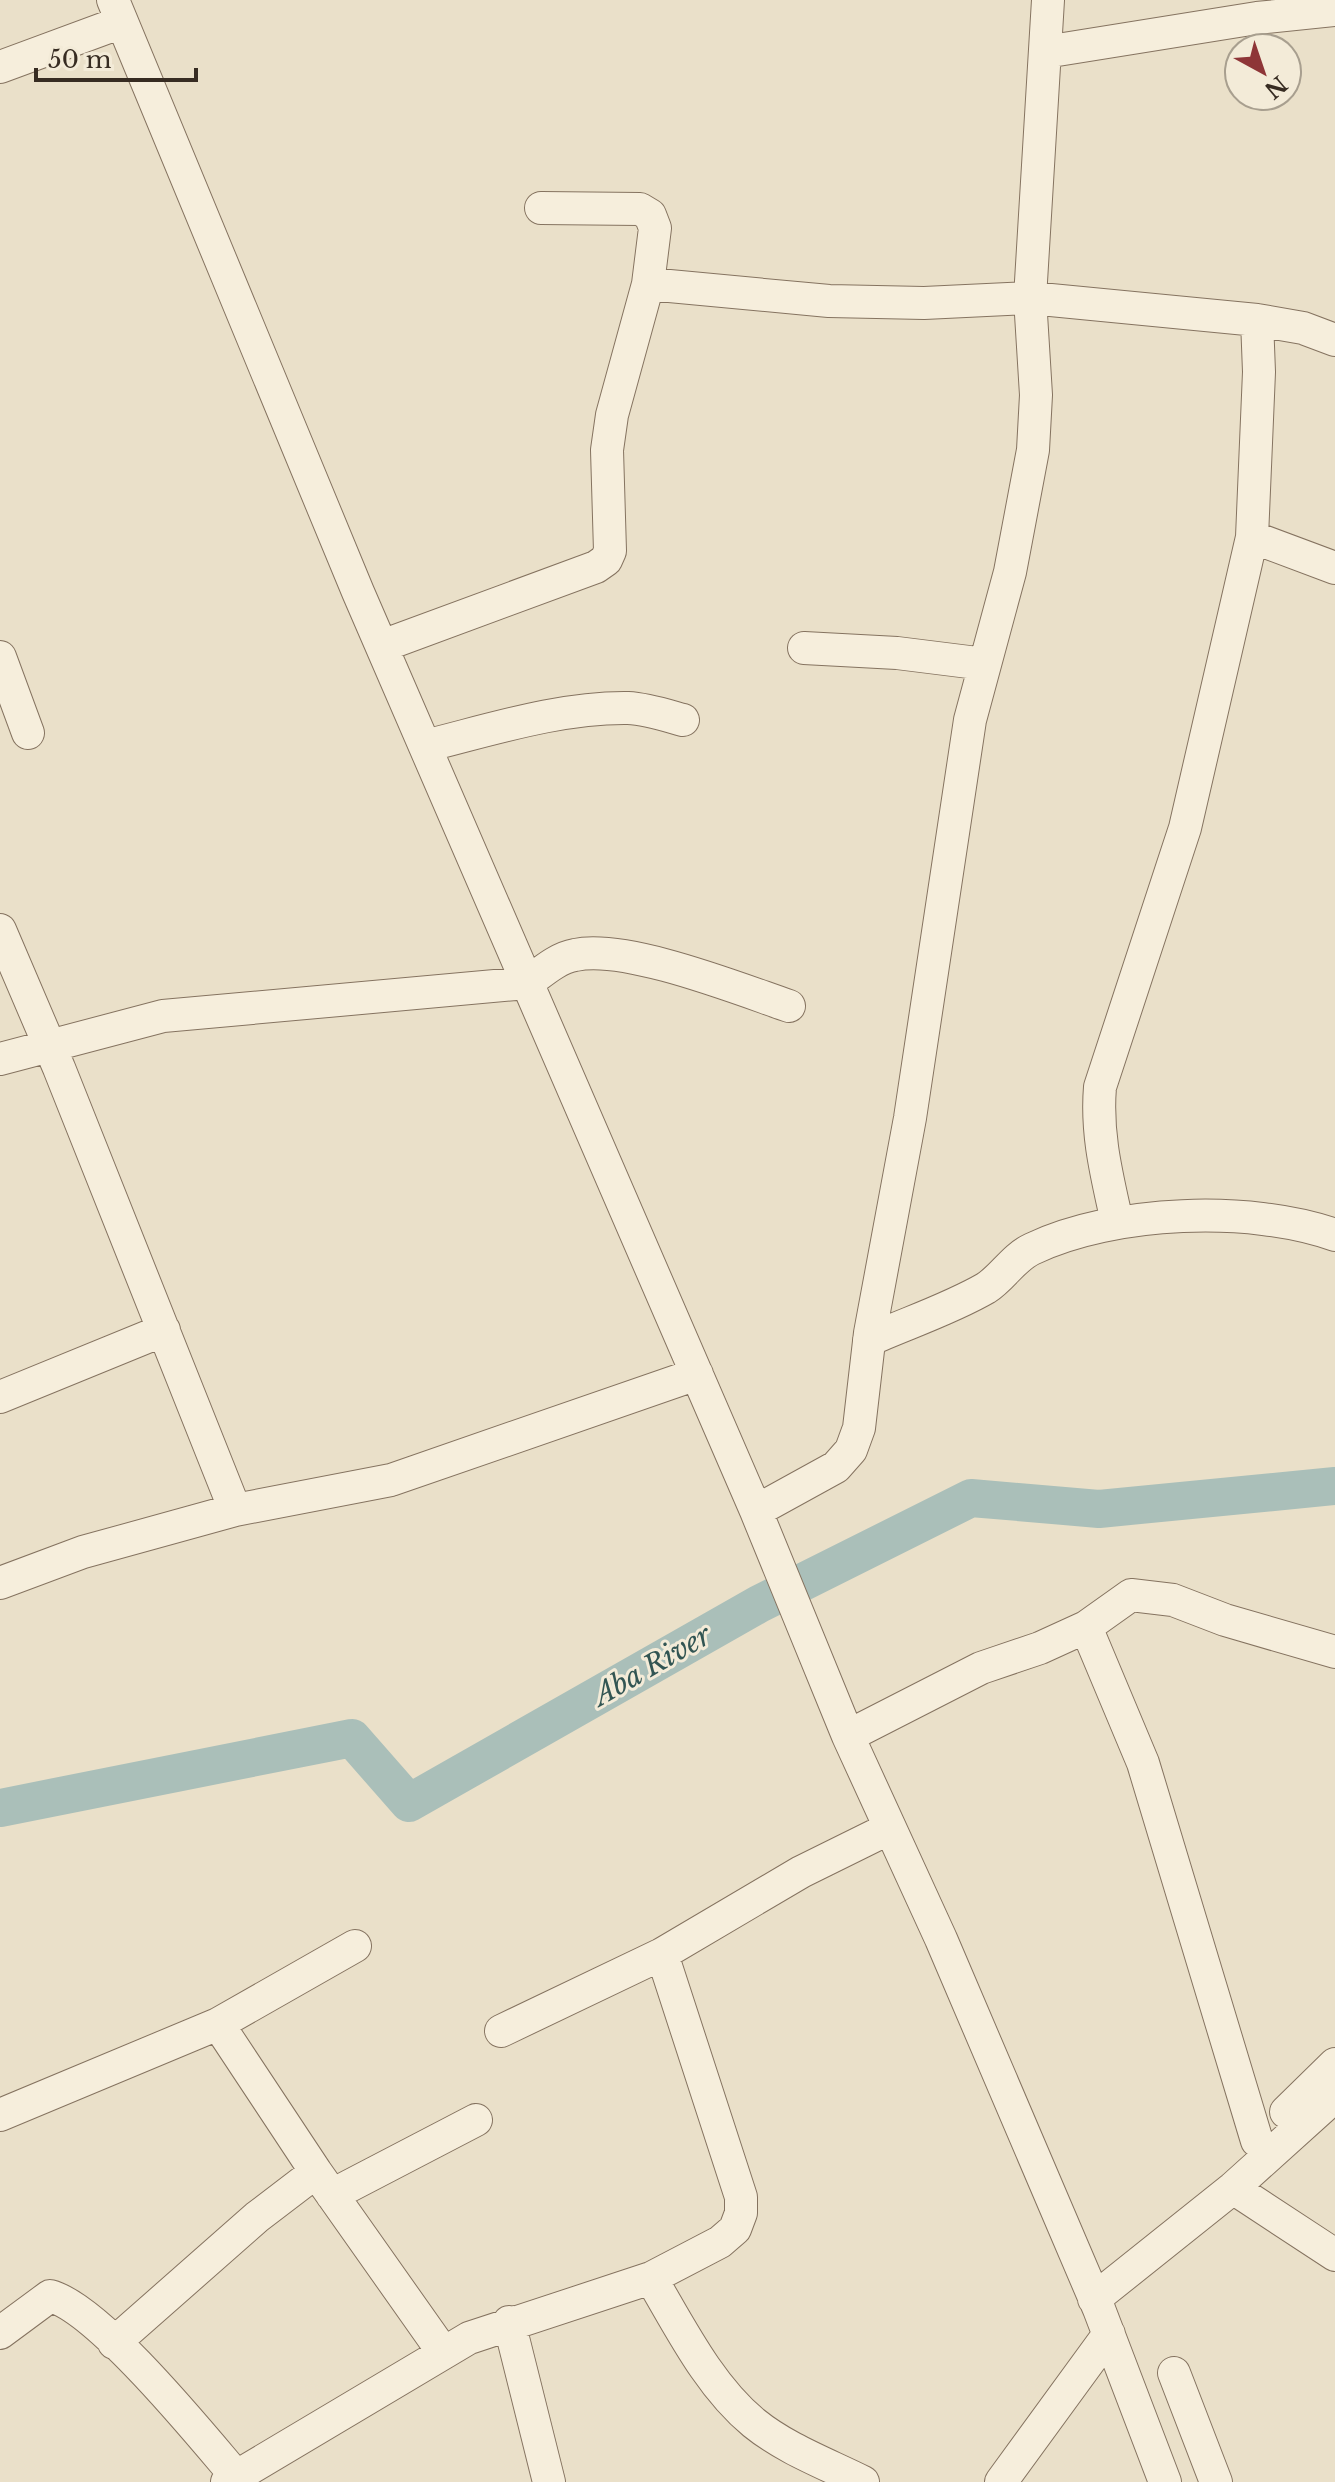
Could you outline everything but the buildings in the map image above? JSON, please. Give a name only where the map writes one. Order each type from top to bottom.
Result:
[{"type":"street","points":[[756,1511],[836,1467],[851,1450],[859,1428],[869,1340],[910,1118],[970,720],[1010,572],[1033,450],[1036,395],[1030,298],[1048,0]]},
{"type":"street","points":[[1045,52],[1257,18],[1335,10]]},
{"type":"street","points":[[0,67],[118,11],[382,646],[756,1511],[848,1736],[1109,2334],[1165,2482]]},
{"type":"street","points":[[382,646],[596,567],[606,560],[610,551],[607,450],[612,415],[648,284],[655,228],[650,215],[640,209],[541,208]]},
{"type":"street","points":[[648,284],[829,301],[924,303],[1030,298],[1257,320],[1303,328],[1335,340]]},
{"type":"street","points":[[1117,1222],[1100,1150],[1097,1123],[1100,1087],[1185,828],[1252,537],[1259,372],[1257,320]]},
{"type":"street","points":[[1252,537],[1335,568]]},
{"type":"street","points":[[804,648],[897,653],[985,664]]},
{"type":"street","points":[[0,657],[28,733]]},
{"type":"street","points":[[425,746],[530,720],[608,710],[646,710],[683,720]]},
{"type":"street","points":[[0,930],[49,1044],[235,1510]]},
{"type":"street","points":[[0,1059],[163,1016],[527,983],[556,962],[574,955],[631,959],[697,974],[789,1006]]},
{"type":"street","points":[[869,1340],[985,1288],[1017,1258],[1032,1249],[1117,1222],[1184,1216],[1297,1223],[1335,1235]]},
{"type":"street","points":[[0,1397],[164,1330]]},
{"type":"street","points":[[0,1583],[83,1552],[235,1510],[391,1480],[697,1374]]},
{"type":"street","points":[[848,1736],[981,1668],[1040,1648],[1086,1627],[1131,1595],[1173,1600],[1225,1620],[1335,1652]]},
{"type":"street","points":[[1086,1627],[1143,1763],[1257,2141]]},
{"type":"street","points":[[501,2031],[662,1954],[801,1872],[890,1828]]},
{"type":"street","points":[[0,2115],[218,2024],[355,1946]]},
{"type":"street","points":[[0,2333],[50,2296],[75,2306],[184,2415],[232,2479],[443,2352],[509,2322],[651,2278],[720,2242],[735,2229],[741,2213],[741,2197],[662,1954]]},
{"type":"street","points":[[218,2024],[324,2184],[443,2352]]},
{"type":"street","points":[[1233,2188],[1257,2141],[1335,2064]]},
{"type":"street","points":[[1094,2299],[1233,2188],[1335,2096]]},
{"type":"street","points":[[114,2343],[257,2217],[324,2184],[476,2120]]},
{"type":"street","points":[[1233,2188],[1335,2255]]},
{"type":"street","points":[[651,2278],[709,2372],[738,2408],[784,2443],[863,2482]]},
{"type":"street","points":[[509,2322],[549,2482]]},
{"type":"street","points":[[1001,2482],[1109,2334]]},
{"type":"street","points":[[1174,2373],[1216,2482]]},
{"type":"waterway","name":"Aba River","points":[[0,1808],[352,1738],[409,1803],[759,1604],[971,1498],[1099,1509],[1335,1486]]}]
